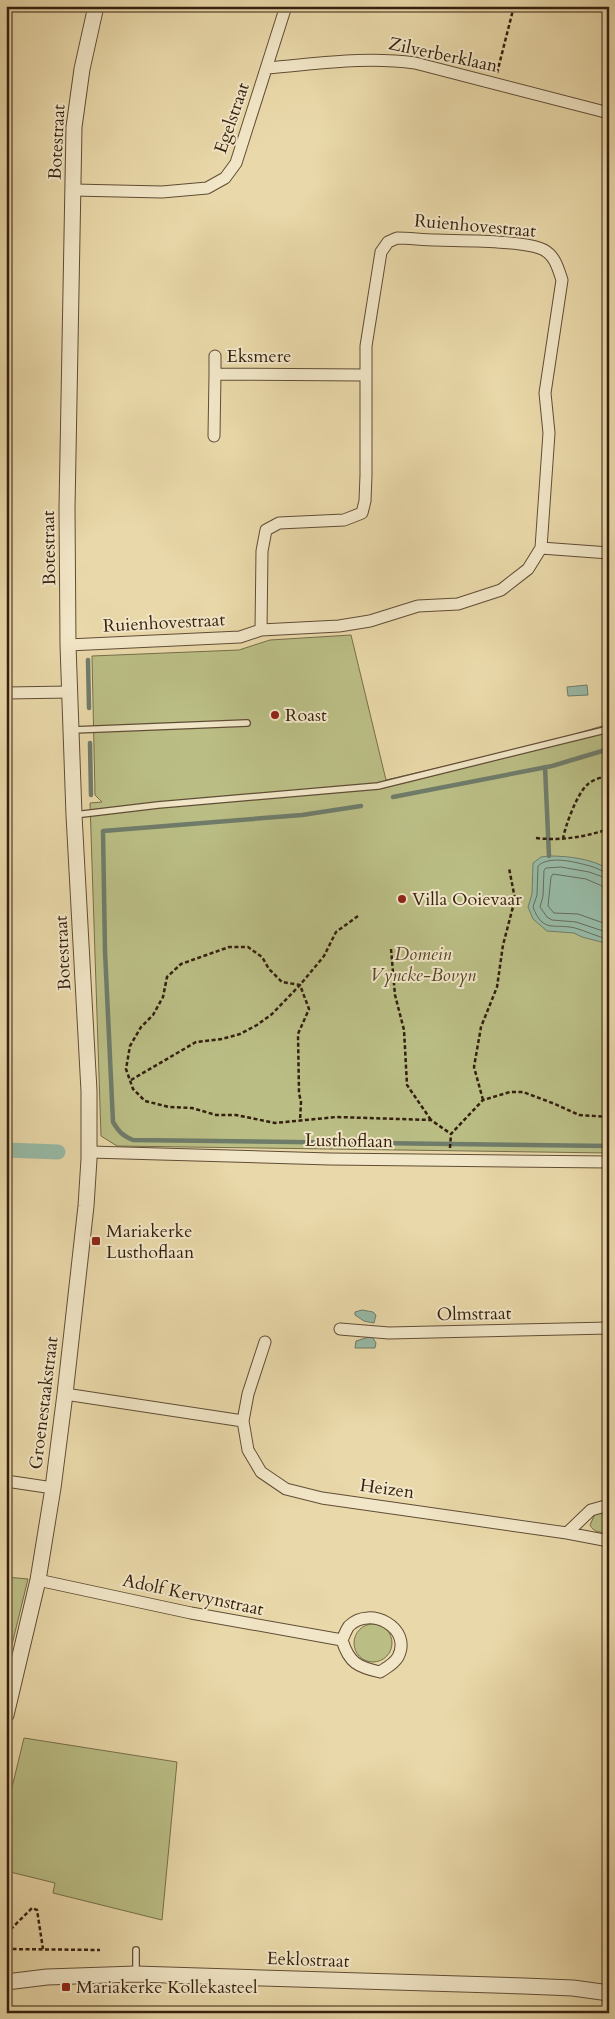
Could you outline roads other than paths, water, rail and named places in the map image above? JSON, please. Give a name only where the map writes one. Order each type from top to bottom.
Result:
[{"type":"street","name":"Botestraat","points":[[89,1091],[74,815],[68,645],[67,508],[74,127],[82,69],[96,6]]},
{"type":"street","name":"Egelstraat","points":[[74,190],[162,192],[189,190],[207,188],[225,178],[236,163],[286,6]]},
{"type":"street","name":"Zilverberklaan","points":[[267,68],[364,60],[390,60],[494,83],[609,113]]},
{"type":"street","name":"Ruienhovestraat","points":[[68,645],[240,637],[261,630],[339,626],[370,621],[418,606],[458,604],[501,590],[528,568],[541,548],[549,433],[545,393],[562,280],[558,267],[551,256],[544,250],[531,245],[406,238],[397,238],[388,242],[381,252],[378,266],[366,346],[364,375],[367,403],[366,475],[365,501],[362,513],[344,520],[279,523],[266,530],[262,551],[261,630]]},
{"type":"street","points":[[215,356],[215,374]]},
{"type":"street","name":"Eksmere","points":[[214,436],[215,374],[364,375]]},
{"type":"street","points":[[541,548],[609,553]]},
{"type":"street","points":[[6,693],[71,692]]},
{"type":"street","name":"Groenestaakstraat","points":[[6,1715],[38,1580],[53,1488],[86,1206],[90,1152],[89,1091]]},
{"type":"street","name":"Lusthoflaan","points":[[90,1152],[330,1159],[609,1162]]},
{"type":"street","name":"Olmstraat","points":[[340,1329],[389,1333],[609,1328]]},
{"type":"street","name":"Heizen","points":[[265,1342],[248,1394],[243,1420],[248,1450],[261,1472],[286,1489],[322,1498],[567,1533],[609,1541]]},
{"type":"street","points":[[65,1394],[243,1420]]},
{"type":"street","points":[[6,1480],[53,1488]]},
{"type":"street","points":[[567,1533],[591,1510],[609,1505]]},
{"type":"street","name":"Adolf Kervynstraat","points":[[38,1580],[191,1613],[342,1640]]},
{"type":"street","points":[[363,1618],[381,1620],[394,1627],[400,1639],[398,1657],[390,1666],[380,1672],[362,1668],[352,1662],[345,1652],[342,1640],[348,1627],[363,1618]]},
{"type":"street","name":"Eeklostraat","points":[[6,1982],[47,1977],[136,1974],[534,1986],[609,1992]]},
{"type":"lane","points":[[71,730],[247,723]]},
{"type":"lane","points":[[74,815],[158,805],[378,786],[609,729]]},
{"type":"lane","points":[[136,1950],[136,1974]]},
{"type":"water","points":[[587,685],[588,695],[568,696],[567,687]]},
{"type":"water","points":[[541,857],[580,859],[609,869],[609,944],[574,933],[547,931],[533,919],[528,907],[532,894],[533,863]]},
{"type":"water","points":[[362,1310],[373,1312],[376,1315],[374,1323],[364,1321],[355,1315],[355,1312]]},
{"type":"water","points":[[369,1337],[373,1338],[376,1343],[375,1348],[355,1348],[356,1341]]},
{"type":"waterway","points":[[88,660],[89,708]]},
{"type":"waterway","points":[[90,743],[91,795]]},
{"type":"waterway","points":[[393,797],[552,766],[609,749]]},
{"type":"waterway","points":[[545,767],[549,856]]},
{"type":"waterway","points":[[361,806],[302,815],[103,831],[105,951],[113,1122],[117,1128],[133,1140],[609,1146]]},
{"type":"waterway","points":[[6,1150],[58,1152]]},
{"type":"place","name":"Roast","points":[[275,715]]},
{"type":"place","name":"Villa Ooievaar","points":[[402,899]]},
{"type":"place","name":"Mariakerke Lusthoflaan","points":[[96,1241]]},
{"type":"place","name":"Mariakerke Kollekasteel","points":[[66,1987]]},
{"type":"park label","name":"Domein Vyncke-Bovyn","points":[[423,964]]}]
